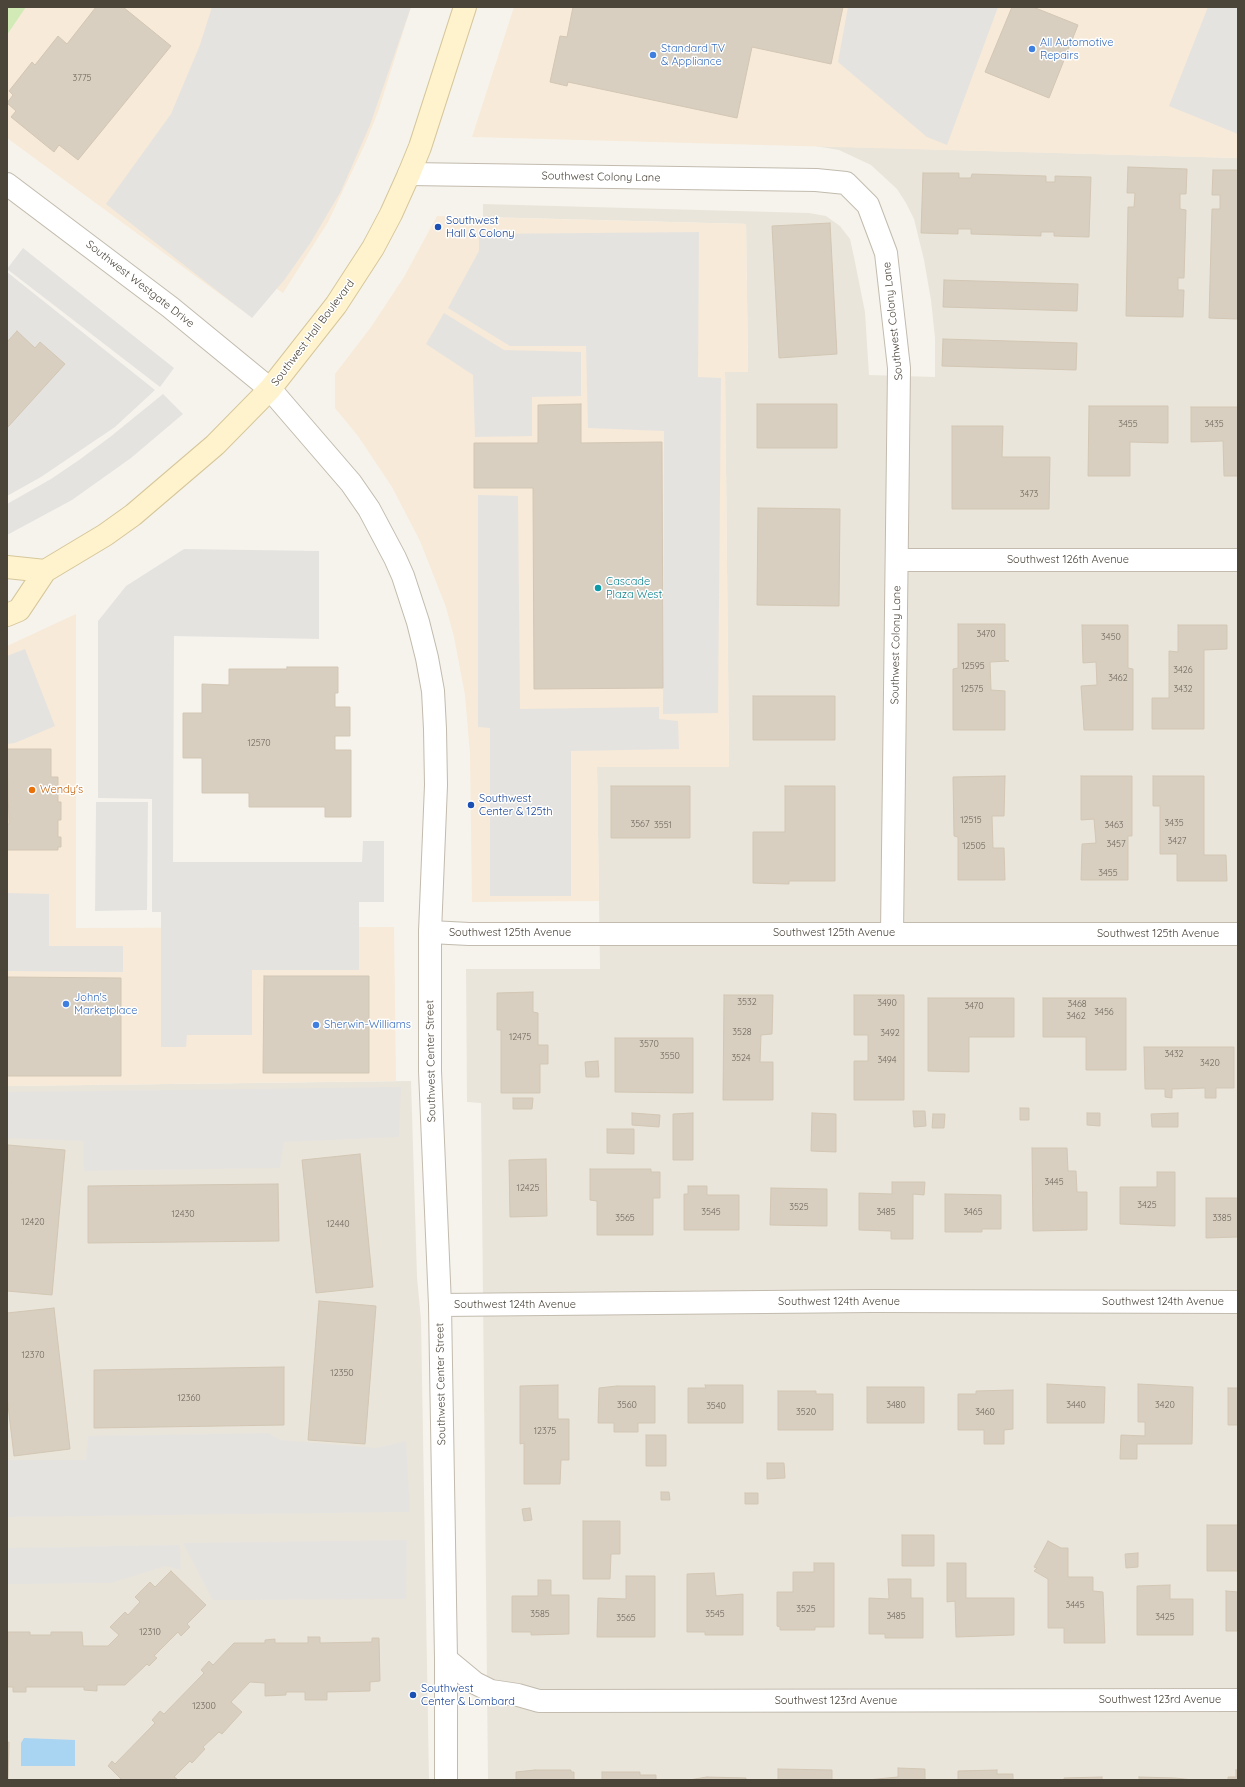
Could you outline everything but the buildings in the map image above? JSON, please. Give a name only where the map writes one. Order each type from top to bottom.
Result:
[{"type":"main road","name":"Southwest Hall Boulevard","points":[[7,615],[19,610],[45,571],[105,536],[157,496],[215,446],[270,389],[336,305],[362,268],[391,214],[409,174],[420,147],[465,7]]},
{"type":"main road","points":[[7,567],[45,571]]},
{"type":"street","name":"Southwest Colony Lane","points":[[409,174],[816,180],[846,183],[868,205],[886,253],[899,368],[898,560],[892,933]]},
{"type":"street","name":"Southwest Westgate Drive","points":[[7,184],[170,307],[270,389]]},
{"type":"street","name":"Southwest Center Street","points":[[270,389],[351,483],[368,509],[395,558],[403,576],[418,622],[430,678],[435,729],[436,785],[430,932],[430,1071],[440,1305],[446,1659],[446,1780]]},
{"type":"street","name":"Southwest 126th Avenue","points":[[898,560],[1238,560]]},
{"type":"street","name":"Southwest 125th Avenue","points":[[430,932],[469,934],[1238,934]]},
{"type":"street","name":"Southwest 124th Avenue","points":[[440,1305],[865,1302],[1238,1302]]},
{"type":"street","name":"Southwest 123rd Avenue","points":[[446,1659],[476,1683],[491,1691],[518,1695],[539,1701],[1238,1700]]},
{"type":"shaded area","points":[[26,7],[411,7],[378,112],[365,144],[328,222],[283,293],[274,287],[243,311],[7,138],[7,35]]},
{"type":"shaded area","points":[[212,7],[411,7],[370,125],[341,191],[311,242],[285,279],[252,318],[106,204],[171,114],[200,45]]},
{"type":"shaded area","points":[[514,7],[1238,7],[1238,158],[472,137]]},
{"type":"shaded area","points":[[848,7],[998,7],[947,145],[927,137],[838,62]]},
{"type":"shaded area","points":[[1208,7],[1238,7],[1238,134],[1169,106]]},
{"type":"shaded area","points":[[815,146],[1238,158],[1238,1780],[488,1780],[481,1103],[467,1102],[466,969],[600,969],[597,767],[729,767],[725,371],[748,372],[746,224],[483,217],[483,204],[809,213],[826,216],[840,226],[850,239],[865,312],[869,375],[935,377],[935,338],[931,300],[924,260],[914,219],[906,203],[897,189],[871,165],[839,150]]},
{"type":"shaded area","points":[[437,216],[746,224],[748,372],[725,372],[729,767],[597,767],[599,901],[472,902],[470,754],[465,695],[454,637],[446,607],[420,541],[392,487],[358,436],[335,408],[335,374],[371,327],[404,277]]},
{"type":"shaded area","points":[[699,232],[698,377],[721,378],[718,713],[663,714],[664,431],[588,428],[586,346],[510,346],[448,308],[479,251],[479,234]]},
{"type":"shaded area","points":[[23,248],[174,368],[160,387],[7,269]]},
{"type":"shaded area","points":[[7,272],[155,390],[115,427],[41,477],[7,496]]},
{"type":"shaded area","points":[[444,313],[504,350],[581,352],[581,396],[532,397],[532,436],[475,437],[473,375],[426,344]]},
{"type":"shaded area","points":[[163,394],[183,414],[131,458],[72,500],[7,535],[7,504],[51,479],[79,460]]},
{"type":"shaded area","points":[[478,495],[518,496],[520,709],[659,707],[659,719],[678,721],[679,749],[571,751],[571,896],[490,896],[490,728],[478,727]]},
{"type":"shaded area","points":[[184,549],[319,551],[319,639],[174,636],[173,862],[362,862],[363,841],[384,841],[384,902],[359,902],[359,970],[252,970],[252,1035],[187,1035],[186,1047],[161,1047],[161,912],[152,912],[152,799],[98,798],[98,621],[126,586]]},
{"type":"shaded area","points":[[76,614],[76,928],[394,927],[396,1081],[7,1086],[7,646]]},
{"type":"shaded area","points":[[25,649],[55,726],[15,743],[7,744],[7,656]]},
{"type":"shaded area","points":[[96,802],[148,802],[147,910],[95,911]]},
{"type":"shaded area","points":[[7,893],[49,894],[49,946],[123,946],[123,972],[7,971]]},
{"type":"shaded area","points":[[411,1081],[417,1277],[421,1320],[429,1780],[7,1780],[7,1086]]},
{"type":"shaded area","points":[[401,1087],[399,1137],[284,1142],[280,1168],[84,1171],[83,1141],[7,1138],[7,1092]]},
{"type":"shaded area","points":[[268,1433],[281,1440],[376,1448],[406,1441],[410,1512],[7,1517],[7,1460],[86,1460],[88,1436]]},
{"type":"shaded area","points":[[407,1540],[406,1599],[213,1600],[183,1543]]},
{"type":"shaded area","points":[[180,1545],[181,1570],[166,1566],[111,1583],[7,1584],[7,1548]]},
{"type":"green space","points":[[7,7],[26,7],[7,35]]},
{"type":"water","points":[[24,1738],[75,1740],[75,1766],[21,1766],[21,1743]]},
{"type":"place","name":"All Automotive Repairs","points":[[1032,49]]},
{"type":"place","name":"Standard TV & Appliance","points":[[653,55]]},
{"type":"place","name":"Southwest Hall & Colony","points":[[438,227]]},
{"type":"place","name":"Cascade Plaza West","points":[[598,588]]},
{"type":"place","name":"Wendy's","points":[[32,790]]},
{"type":"place","name":"Southwest Center & 125th","points":[[471,805]]},
{"type":"place","name":"John's Marketplace","points":[[66,1004]]},
{"type":"place","name":"Sherwin-Williams","points":[[316,1025]]},
{"type":"place","name":"Southwest Center & Lombard","points":[[413,1695]]}]
